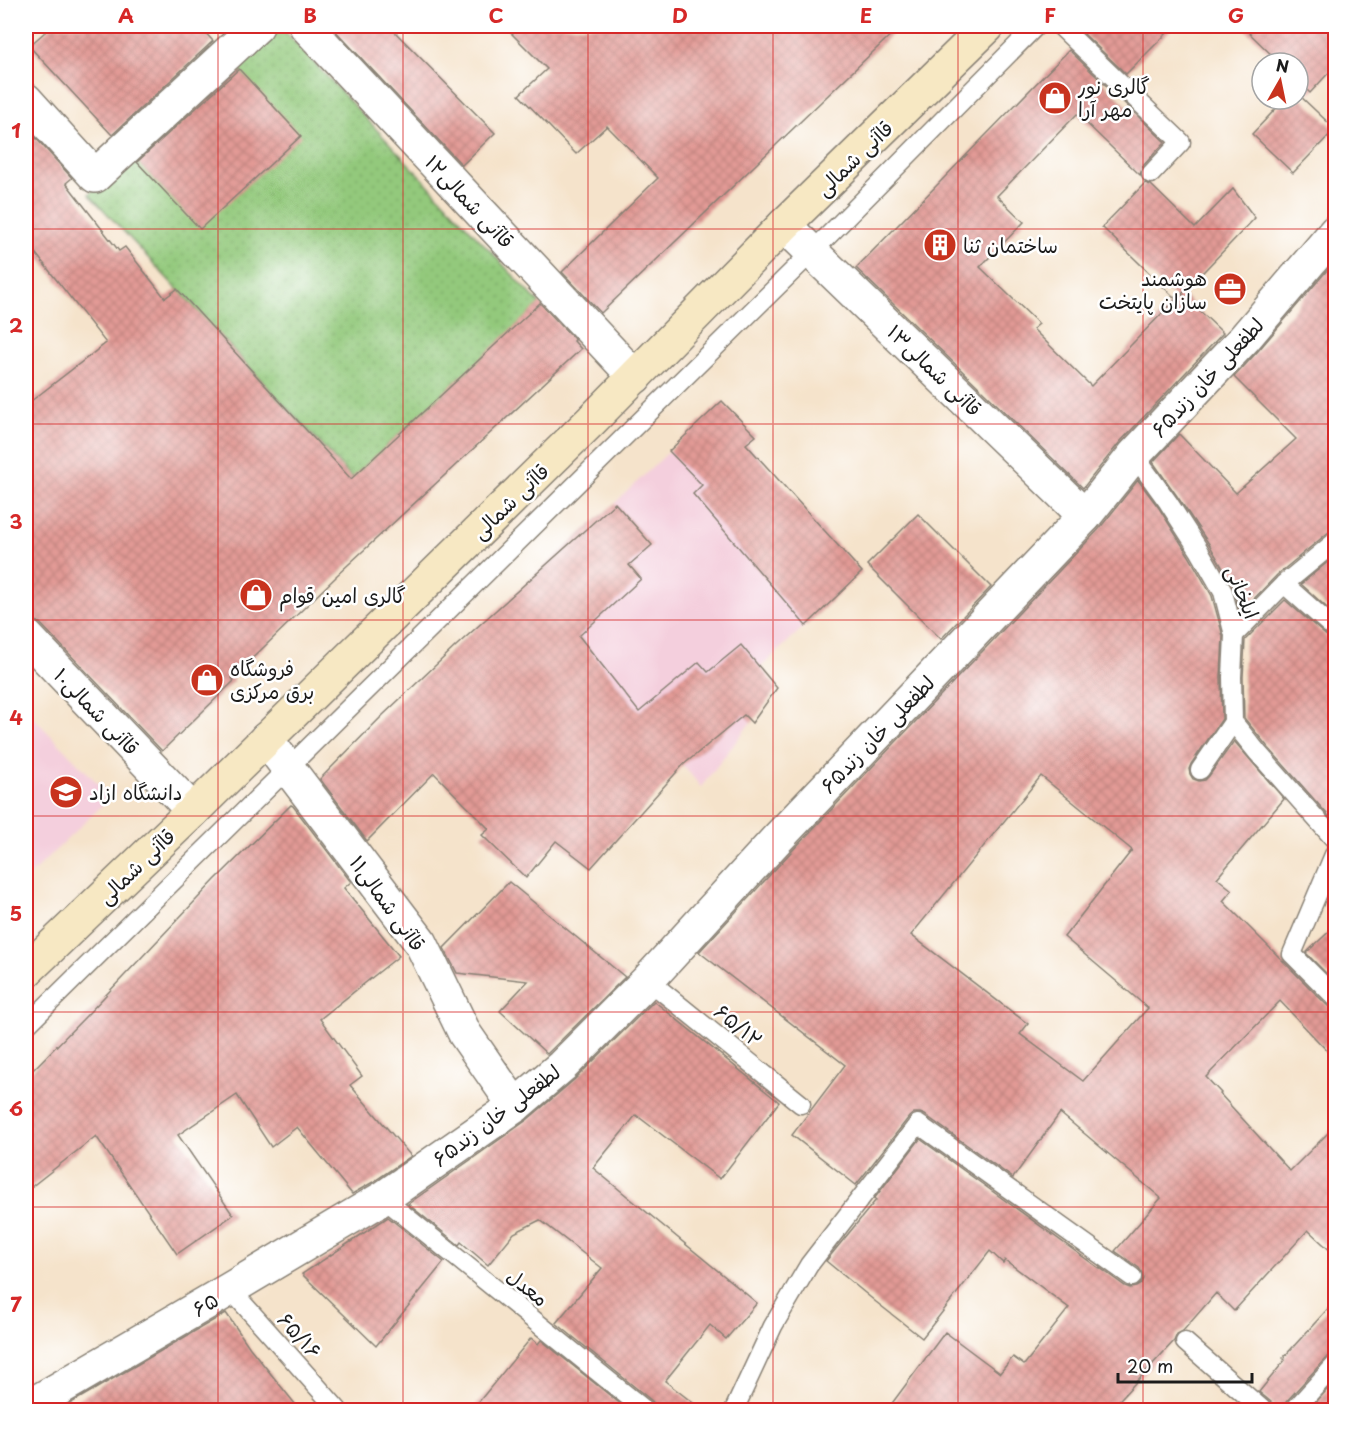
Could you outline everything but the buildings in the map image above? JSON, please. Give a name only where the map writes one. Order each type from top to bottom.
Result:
[{"type":"main road","name":"قاآنی شمالی","points":[[26,971],[193,811],[635,377],[784,225],[988,26]]},
{"type":"street","points":[[26,100],[95,176],[257,26]]},
{"type":"street","name":"قاآنی شمالی۱۲","points":[[306,26],[635,377]]},
{"type":"street","name":"قاآنی شمالی۱۳","points":[[784,225],[1084,516]]},
{"type":"street","name":"لطفعلی خان زند۶۵","points":[[383,1198],[515,1106],[562,1066],[648,980],[777,839],[1084,516],[1134,455],[1244,339],[1335,231]]},
{"type":"street","name":"قاآنی شمالی۱۰","points":[[26,636],[193,811]]},
{"type":"street","name":"قاآنی شمالی۱۱","points":[[266,739],[421,943],[465,1034],[515,1106]]},
{"type":"street","name":"۶۵","points":[[26,1408],[383,1198]]},
{"type":"lane","points":[[26,1026],[812,252],[1036,26]]},
{"type":"lane","points":[[1060,26],[1181,141],[1151,174]]},
{"type":"lane","name":"ایلخانی","points":[[1134,455],[1200,550],[1223,592],[1233,635]]},
{"type":"lane","name":"ایلخانی","points":[[1233,635],[1284,584],[1335,541]]},
{"type":"lane","points":[[1284,584],[1335,630]]},
{"type":"lane","points":[[1200,770],[1233,722],[1233,635]]},
{"type":"lane","points":[[1233,722],[1335,842]]},
{"type":"lane","points":[[1335,850],[1292,954],[1335,998]]},
{"type":"lane","name":"۶۵/۱۲","points":[[648,980],[801,1104]]},
{"type":"lane","points":[[734,1410],[772,1326],[809,1265],[918,1124],[1132,1277]]},
{"type":"lane","name":"معدل","points":[[383,1198],[645,1410]]},
{"type":"lane","name":"۶۵/۱۶","points":[[230,1289],[273,1340],[338,1410]]},
{"type":"lane","points":[[1185,1342],[1263,1410]]},
{"type":"lane","points":[[1294,1410],[1335,1364]]},
{"type":"shaded area","points":[[722,401],[756,436],[747,444],[862,572],[761,667],[777,688],[701,787],[532,577],[615,503]]},
{"type":"shaded area","name":"دانشگاه ازاد","points":[[26,710],[109,795],[119,789],[26,879]]},
{"type":"green space","points":[[268,32],[286,33],[540,304],[352,478],[89,194]]},
{"type":"place","name":"گالری نور مهر آرا","points":[[1055,98]]},
{"type":"place","name":"ساختمان ثنا","points":[[940,245]]},
{"type":"place","name":"هوشمند سازان پایتخت","points":[[1230,289]]},
{"type":"place","name":"گالری امین قوام","points":[[256,595]]},
{"type":"place","name":"فروشگاه برق مرکزی","points":[[207,680]]},
{"type":"place","name":"دانشگاه ازاد","points":[[66,792]]}]
